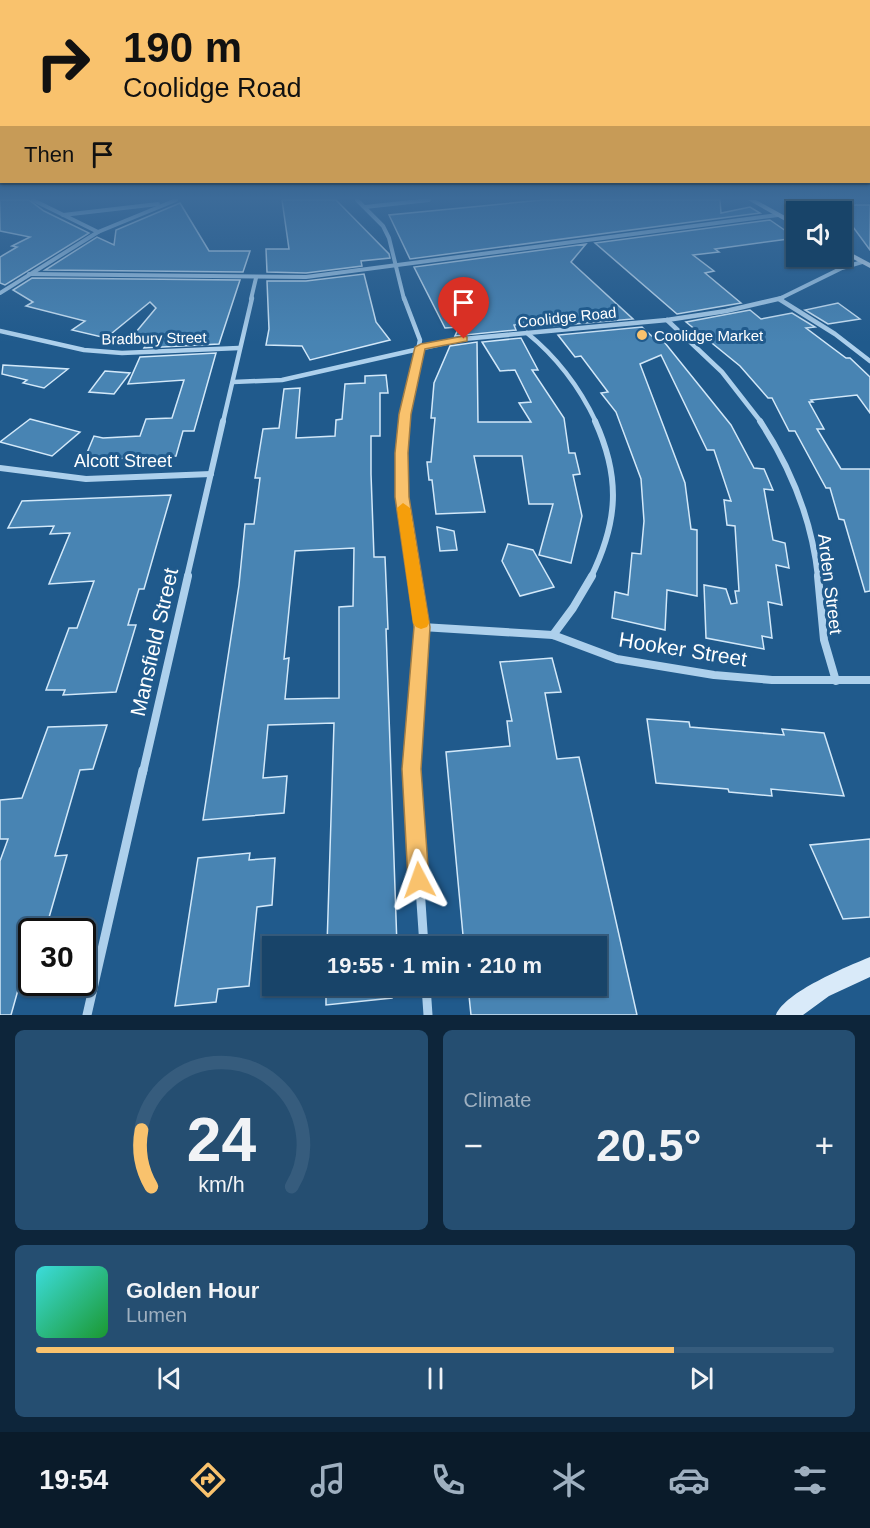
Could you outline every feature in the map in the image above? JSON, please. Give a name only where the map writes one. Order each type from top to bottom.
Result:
[{"type":"main road","points":[[852,256],[866,264]]},
{"type":"main road","points":[[786,1015],[828,986],[870,967]]},
{"type":"street","points":[[0,293],[73,247]]},
{"type":"street","points":[[390,247],[405,303],[421,347],[405,414],[402,497],[422,627],[411,769],[422,936]]},
{"type":"street","points":[[29,274],[306,277],[525,247]]},
{"type":"street","name":"Coolidge Road","points":[[233,382],[282,380],[464,339],[667,320],[726,312],[779,299],[848,265],[866,264]]},
{"type":"street","name":"Mansfield Street","points":[[87,1015],[256,278]]},
{"type":"street","points":[[779,299],[835,334],[870,361]]},
{"type":"street","name":"Arden Street","points":[[667,320],[738,390],[761,420],[782,456],[804,511],[817,568],[824,647],[836,681]]},
{"type":"street","name":"Bradbury Street","points":[[0,331],[84,350],[122,353],[239,348]]},
{"type":"street","points":[[527,333],[550,352],[580,391],[602,437],[613,480],[613,515],[599,563],[575,606],[553,635]]},
{"type":"street","name":"Alcott Street","points":[[0,468],[86,479],[211,474]]},
{"type":"street","name":"Hooker Street","points":[[422,627],[553,635],[618,659],[687,672],[742,679],[870,680]]},
{"type":"street","points":[[427,996],[428,1015]]},
{"type":"building","points":[[16,247],[66,247],[5,285],[0,283],[0,257]]},
{"type":"building","points":[[81,247],[207,247],[209,251],[250,251],[243,272],[45,270]]},
{"type":"building","points":[[382,247],[390,258],[361,261],[362,266],[306,273],[267,272],[266,249]]},
{"type":"building","points":[[404,247],[499,247],[410,259]]},
{"type":"building","points":[[561,247],[583,247],[571,262],[633,319],[551,326],[546,320],[514,325],[516,330],[455,336],[459,327],[445,328],[414,267]]},
{"type":"building","points":[[600,247],[727,247],[715,249],[719,252],[693,255],[714,271],[705,273],[741,303],[677,314]]},
{"type":"building","points":[[364,274],[376,322],[390,340],[310,360],[302,346],[266,345],[269,329],[267,281],[306,281]]},
{"type":"building","points":[[32,278],[240,280],[219,344],[144,348],[149,339],[131,338],[156,308],[150,302],[106,338],[72,330],[85,321],[26,306],[33,302],[13,290]]},
{"type":"building","points":[[838,303],[860,319],[828,324],[805,310]]},
{"type":"building","points":[[750,310],[761,319],[792,313],[815,327],[806,328],[846,358],[850,358],[870,377],[870,413],[857,395],[809,402],[824,429],[817,429],[841,469],[870,469],[870,591],[865,592],[844,520],[839,519],[830,488],[826,488],[795,431],[789,431],[772,398],[768,398],[740,366],[686,322]]},
{"type":"building","points":[[642,327],[657,341],[661,338],[731,425],[754,468],[764,469],[773,490],[764,489],[773,540],[785,543],[789,568],[776,565],[782,605],[768,602],[772,638],[762,636],[764,649],[706,638],[704,585],[726,589],[731,604],[737,603],[735,591],[739,591],[735,526],[727,525],[724,500],[731,501],[714,450],[707,450],[661,355],[640,364],[685,483],[691,529],[697,530],[697,596],[667,590],[665,630],[612,618],[615,592],[628,595],[632,553],[641,554],[644,521],[641,479],[616,412],[601,393],[608,392],[581,356],[575,357],[558,335]]},
{"type":"building","points":[[521,338],[538,370],[532,370],[564,418],[569,453],[575,453],[580,474],[573,475],[582,516],[571,563],[539,555],[553,504],[529,504],[522,456],[474,456],[485,512],[436,514],[432,480],[429,480],[427,462],[431,462],[435,418],[431,418],[434,383],[450,346],[477,342],[478,422],[531,422],[519,403],[531,402],[515,370],[500,371],[482,342]]},
{"type":"building","points":[[216,353],[194,431],[183,431],[176,456],[84,460],[94,436],[103,438],[140,436],[146,419],[172,418],[184,380],[128,384],[140,357]]},
{"type":"building","points":[[3,365],[68,369],[44,388],[23,383],[27,380],[2,374]]},
{"type":"building","points":[[105,371],[130,373],[114,394],[89,392]]},
{"type":"building","points":[[386,375],[388,393],[380,393],[380,436],[371,436],[371,474],[374,557],[385,557],[397,936],[327,936],[334,723],[268,725],[263,778],[287,776],[284,813],[203,820],[239,585],[245,524],[254,524],[260,478],[255,478],[263,429],[279,428],[284,389],[300,388],[296,438],[335,436],[336,420],[342,419],[345,384],[365,383],[365,376]],"holes":[[[354,548],[353,606],[339,607],[339,698],[285,699],[289,658],[284,659],[295,551]]]},
{"type":"building","points":[[30,419],[80,432],[52,456],[0,442]]},
{"type":"building","points":[[171,495],[144,589],[139,589],[128,625],[136,625],[116,692],[63,695],[65,690],[46,690],[69,628],[77,628],[94,581],[49,584],[70,533],[50,534],[54,526],[8,528],[22,501]]},
{"type":"building","points":[[437,527],[454,531],[457,550],[440,551]]},
{"type":"building","points":[[508,544],[533,550],[554,587],[520,596],[502,561]]},
{"type":"building","points":[[552,658],[561,692],[545,693],[557,759],[579,757],[637,1015],[471,1015],[469,996],[607,996],[607,936],[463,936],[446,752],[510,746],[507,721],[512,721],[500,662]]},
{"type":"building","points":[[647,719],[689,722],[690,727],[784,735],[782,729],[824,733],[844,796],[771,789],[772,796],[729,792],[728,789],[656,783]]},
{"type":"building","points":[[107,725],[93,769],[80,770],[55,856],[67,855],[49,918],[18,918],[18,990],[11,1015],[0,1015],[0,861],[8,839],[0,839],[0,800],[22,798],[48,727]]},
{"type":"building","points":[[870,839],[870,917],[843,919],[810,845]]},
{"type":"building","points":[[250,853],[249,860],[275,858],[272,905],[257,907],[249,986],[218,989],[216,1002],[175,1006],[198,858]]},
{"type":"building","points":[[326,996],[392,996],[392,998],[326,1005]]},
{"type":"slow traffic","points":[[403,508],[421,623]]},
{"type":"place","name":"Coolidge Market","points":[[642,335]]},
{"type":"route","points":[[419,880],[411,769],[422,627],[402,497],[405,414],[421,347],[464,339]]}]
